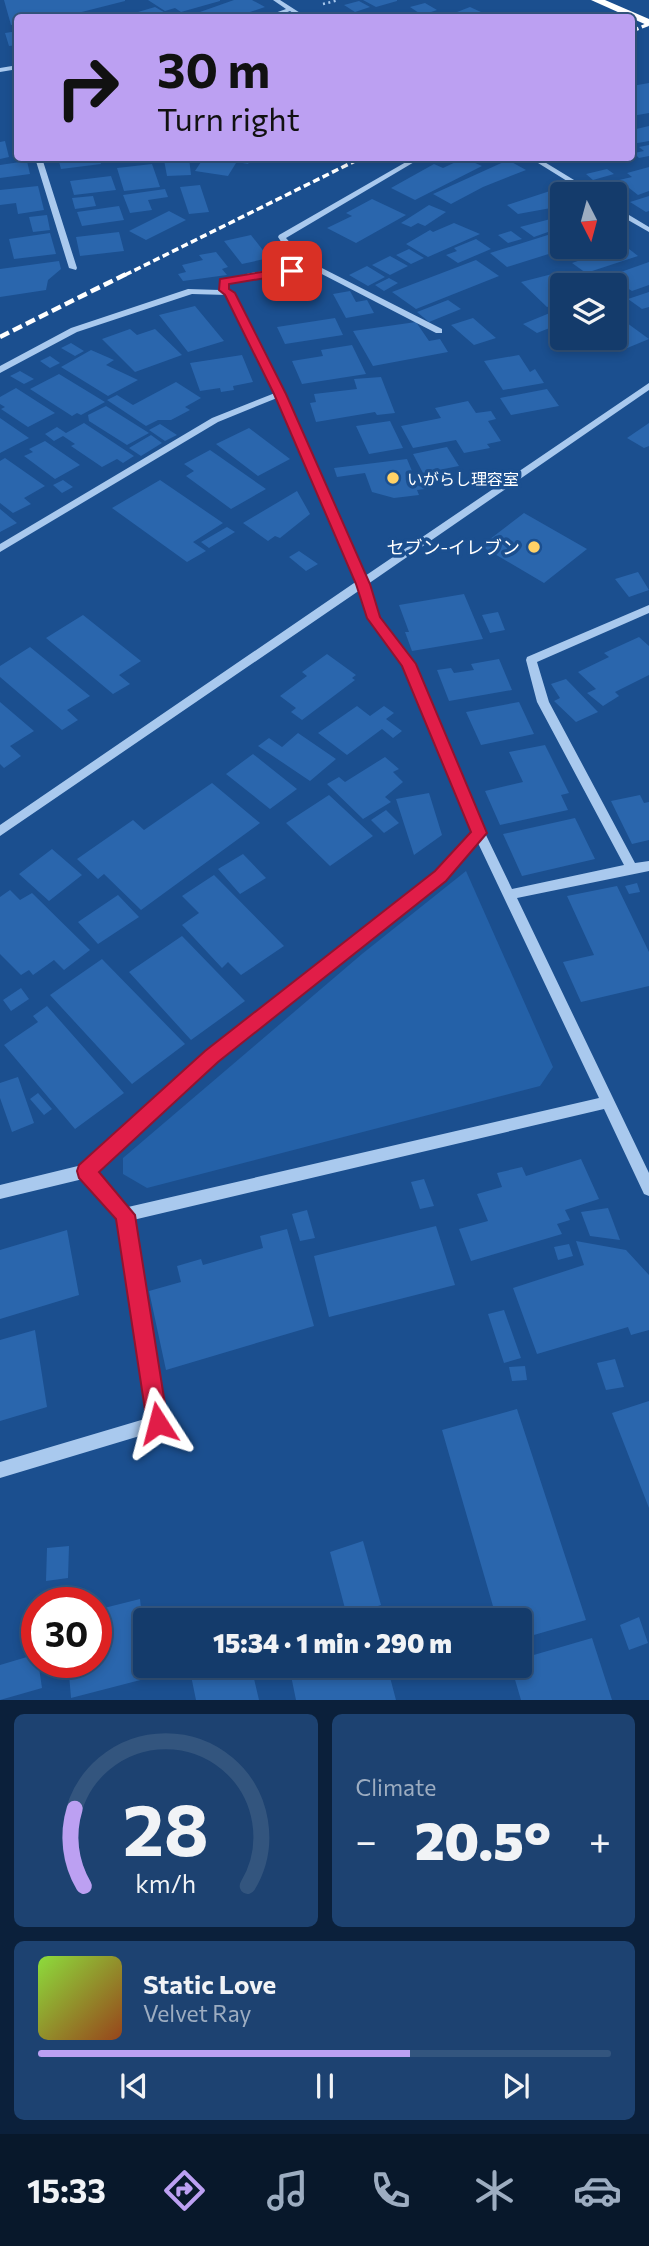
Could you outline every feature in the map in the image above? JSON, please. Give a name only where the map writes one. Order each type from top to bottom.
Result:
[{"type":"highway","points":[[600,2],[628,14]]},
{"type":"street","points":[[276,0],[298,14]]},
{"type":"street","points":[[276,14],[291,9]]},
{"type":"street","points":[[39,161],[73,268]]},
{"type":"street","points":[[412,161],[282,237],[289,249],[313,268],[331,274],[439,331]]},
{"type":"street","points":[[539,161],[573,182]]},
{"type":"street","points":[[627,216],[649,230]]},
{"type":"street","points":[[224,290],[223,282],[251,275],[313,268]]},
{"type":"street","points":[[0,370],[74,330],[191,291],[224,290],[230,293],[280,394],[363,584],[374,618],[409,664],[479,833],[649,1189]]},
{"type":"street","points":[[0,831],[649,386]]},
{"type":"street","points":[[0,549],[215,420],[280,394]]},
{"type":"street","points":[[632,868],[542,702],[531,660],[649,609]]},
{"type":"street","points":[[0,1192],[86,1171],[211,1057],[440,876],[479,833]]},
{"type":"street","points":[[508,895],[649,866]]},
{"type":"street","points":[[125,1215],[608,1102]]},
{"type":"street","points":[[0,1470],[158,1423],[125,1215],[86,1171]]},
{"type":"shaded area","points":[[466,871],[553,1067],[540,1086],[147,1188],[123,1174],[123,1158],[362,954]]},
{"type":"building","points":[[4,0],[125,0],[74,14],[14,14],[14,25],[11,25]]},
{"type":"building","points":[[148,0],[220,1],[181,12],[175,8],[165,11]]},
{"type":"building","points":[[234,0],[252,0],[265,7],[244,14],[194,14]]},
{"type":"building","points":[[363,0],[397,0],[397,1],[376,7]]},
{"type":"building","points":[[359,1],[370,7],[355,12],[344,5]]},
{"type":"building","points":[[425,3],[437,10],[420,14],[410,7]]},
{"type":"building","points":[[155,7],[167,14],[131,14]]},
{"type":"building","points":[[470,7],[485,14],[452,14]]},
{"type":"building","points":[[14,32],[14,45],[9,46],[5,33]]},
{"type":"building","points":[[649,83],[649,113],[635,115],[635,85]]},
{"type":"building","points":[[649,126],[649,141],[635,143],[635,129]]},
{"type":"building","points":[[5,141],[9,157],[0,159],[0,142]]},
{"type":"building","points":[[649,145],[649,156],[639,158],[635,153],[644,151],[639,147]]},
{"type":"building","points":[[27,161],[30,174],[0,178],[0,165]]},
{"type":"building","points":[[59,161],[100,161],[101,164],[61,169]]},
{"type":"building","points":[[164,161],[189,161],[191,175],[167,176]]},
{"type":"building","points":[[202,161],[236,163],[228,176],[195,171]]},
{"type":"building","points":[[458,161],[471,161],[482,166],[415,200],[391,188],[434,164],[443,168]]},
{"type":"building","points":[[506,161],[526,170],[483,187],[451,204],[433,194]]},
{"type":"building","points":[[152,164],[160,187],[124,191],[117,168]]},
{"type":"building","points":[[649,167],[649,191],[638,195],[627,186],[627,182],[619,180],[632,177],[627,173]]},
{"type":"building","points":[[607,169],[614,174],[593,180],[586,174]]},
{"type":"building","points":[[111,176],[116,190],[74,195],[70,181]]},
{"type":"building","points":[[200,185],[209,212],[189,214],[180,187]]},
{"type":"building","points":[[38,186],[44,210],[18,214],[16,203],[0,205],[0,190]]},
{"type":"building","points":[[165,189],[168,197],[148,200],[152,210],[130,213],[123,195]]},
{"type":"building","points":[[550,191],[550,208],[518,214],[507,205]]},
{"type":"building","points":[[93,196],[96,206],[75,209],[72,198]]},
{"type":"building","points":[[649,196],[649,211],[646,212],[630,202]]},
{"type":"building","points":[[372,199],[406,215],[356,243],[327,228],[352,216],[346,213]]},
{"type":"building","points":[[429,205],[446,212],[425,226],[418,223],[411,227],[401,223]]},
{"type":"building","points":[[119,206],[124,220],[82,226],[77,212]]},
{"type":"building","points":[[169,211],[186,220],[146,240],[129,231]]},
{"type":"building","points":[[47,215],[50,230],[33,232],[29,217]]},
{"type":"building","points":[[550,219],[550,231],[534,237],[520,227]]},
{"type":"building","points":[[454,223],[480,234],[428,257],[406,244],[430,230],[433,232]]},
{"type":"building","points":[[511,231],[522,239],[508,243],[498,235]]},
{"type":"building","points":[[119,232],[124,251],[80,256],[76,237]]},
{"type":"building","points":[[50,233],[56,254],[14,259],[9,239]]},
{"type":"building","points":[[550,234],[550,254],[507,267],[490,253]]},
{"type":"building","points":[[251,235],[269,258],[242,264],[224,241]]},
{"type":"building","points":[[476,239],[491,249],[458,263],[446,255],[457,251],[454,248]]},
{"type":"building","points":[[627,247],[638,256],[586,273],[572,263],[584,259],[627,259]]},
{"type":"building","points":[[409,249],[424,258],[411,264],[396,255]]},
{"type":"building","points":[[216,252],[228,267],[222,269],[227,275],[183,281],[178,274],[186,272],[182,265],[203,260],[199,255]]},
{"type":"building","points":[[390,256],[408,266],[390,275],[372,265]]},
{"type":"building","points":[[476,260],[499,276],[416,309],[392,292]]},
{"type":"building","points":[[59,261],[61,269],[48,280],[46,290],[0,297],[0,269]]},
{"type":"building","points":[[649,262],[649,285],[632,291],[627,288],[627,273],[618,273]]},
{"type":"building","points":[[367,266],[385,277],[368,286],[349,275]]},
{"type":"building","points":[[550,275],[550,306],[547,307],[521,282]]},
{"type":"building","points":[[316,277],[320,289],[296,292],[291,280]]},
{"type":"building","points":[[389,278],[398,283],[384,291],[375,285]]},
{"type":"building","points":[[350,291],[356,302],[367,300],[374,313],[346,318],[333,294]]},
{"type":"building","points":[[649,292],[649,307],[642,309],[628,299]]},
{"type":"building","points":[[448,300],[461,309],[429,322],[417,312]]},
{"type":"building","points":[[195,306],[224,341],[188,352],[159,315]]},
{"type":"building","points":[[550,313],[550,328],[537,333],[523,324]]},
{"type":"building","points":[[335,318],[343,335],[285,344],[277,327]]},
{"type":"building","points":[[473,318],[496,338],[474,345],[451,325]]},
{"type":"building","points":[[416,322],[429,341],[440,339],[448,352],[373,366],[353,331]]},
{"type":"building","points":[[627,323],[649,339],[627,348]]},
{"type":"building","points":[[130,329],[137,335],[155,329],[182,355],[135,372],[102,339]]},
{"type":"building","points":[[71,343],[84,351],[75,356],[61,348]]},
{"type":"building","points":[[352,345],[366,374],[302,384],[292,361],[323,356],[321,350]]},
{"type":"building","points":[[91,350],[114,360],[106,365],[138,380],[108,396],[61,367]]},
{"type":"building","points":[[242,355],[253,382],[233,386],[234,390],[221,392],[220,388],[200,391],[190,363]]},
{"type":"building","points":[[519,355],[530,372],[535,369],[544,383],[503,390],[484,361]]},
{"type":"building","points":[[50,356],[60,363],[50,368],[40,361]]},
{"type":"building","points":[[20,371],[34,379],[24,384],[10,376]]},
{"type":"building","points":[[59,374],[105,402],[81,415],[77,413],[72,416],[30,389]]},
{"type":"building","points":[[381,377],[395,413],[377,415],[375,412],[316,422],[310,403],[316,402],[314,394],[357,389],[354,379]]},
{"type":"building","points":[[176,382],[201,398],[185,407],[190,410],[171,420],[158,420],[146,426],[107,400],[117,395],[133,405]]},
{"type":"building","points":[[16,388],[55,413],[28,427],[1,409],[5,407],[0,404],[0,397]]},
{"type":"building","points":[[547,389],[559,406],[511,415],[500,398]]},
{"type":"building","points":[[468,401],[476,413],[491,411],[496,419],[488,421],[501,441],[487,444],[490,448],[464,453],[456,440],[413,448],[401,426],[441,418],[435,408]]},
{"type":"building","points":[[106,406],[149,433],[127,445],[89,421],[88,415]]},
{"type":"building","points":[[0,418],[29,438],[0,453]]},
{"type":"building","points":[[390,421],[403,448],[369,454],[356,426]]},
{"type":"building","points":[[84,423],[134,456],[123,463],[117,459],[102,467],[71,446],[75,444],[63,436],[54,441],[45,434],[57,427],[66,433]]},
{"type":"building","points":[[649,423],[649,446],[644,448],[627,438]]},
{"type":"building","points":[[160,424],[177,435],[165,441],[149,430]]},
{"type":"building","points":[[249,428],[290,459],[258,476],[216,444]]},
{"type":"building","points":[[151,435],[162,443],[141,456],[129,448]]},
{"type":"building","points":[[45,441],[80,465],[55,479],[24,456],[33,452],[29,449]]},
{"type":"building","points":[[447,447],[459,466],[423,473],[413,454]]},
{"type":"building","points":[[210,450],[266,489],[231,509],[186,476],[194,471],[184,464]]},
{"type":"building","points":[[5,458],[45,486],[24,498],[31,504],[13,513],[0,503],[0,461]]},
{"type":"building","points":[[407,459],[417,483],[423,482],[425,489],[417,490],[419,495],[394,498],[372,492],[365,473],[337,477],[334,468]]},
{"type":"building","points":[[63,480],[73,487],[62,493],[53,485]]},
{"type":"building","points":[[160,480],[223,523],[193,542],[206,551],[187,562],[112,508]]},
{"type":"building","points":[[297,491],[310,514],[280,538],[275,536],[268,541],[243,523]]},
{"type":"building","points":[[0,509],[17,523],[0,532]]},
{"type":"building","name":"セブン-イレブン","points":[[524,513],[587,549],[544,583],[481,546]]},
{"type":"building","points":[[227,527],[235,532],[209,548],[201,542]]},
{"type":"building","points":[[299,551],[318,564],[306,571],[289,557]]},
{"type":"building","points":[[638,572],[649,590],[629,597],[615,579]]},
{"type":"building","points":[[464,594],[483,639],[412,651],[405,632],[409,632],[399,605]]},
{"type":"building","points":[[498,612],[505,630],[490,633],[482,615]]},
{"type":"building","points":[[83,615],[141,661],[119,675],[130,684],[113,694],[46,638]]},
{"type":"building","points":[[639,637],[649,646],[649,675],[615,692],[619,696],[603,706],[587,693],[596,689],[578,672],[609,657],[604,653]]},
{"type":"building","points":[[30,647],[90,696],[67,710],[78,720],[62,730],[0,677],[0,666]]},
{"type":"building","points":[[327,654],[356,675],[352,678],[355,680],[302,720],[291,712],[296,708],[280,696],[307,676],[302,672]]},
{"type":"building","points":[[499,659],[512,690],[449,701],[437,670],[451,668],[454,673],[474,670],[471,664]]},
{"type":"building","points":[[566,679],[598,712],[576,722],[554,701],[560,698],[551,684]]},
{"type":"building","points":[[0,702],[34,731],[10,746],[21,756],[4,768],[0,764]]},
{"type":"building","points":[[519,702],[534,734],[481,745],[466,712]]},
{"type":"building","points":[[357,706],[370,716],[384,706],[394,713],[386,719],[402,731],[393,738],[382,729],[347,755],[318,733]]},
{"type":"building","points":[[298,733],[336,759],[310,781],[258,746],[269,738],[282,747]]},
{"type":"building","points":[[545,745],[569,793],[561,795],[568,810],[500,825],[485,791],[523,782],[509,752]]},
{"type":"building","points":[[253,754],[297,789],[270,809],[226,774]]},
{"type":"building","points":[[385,757],[399,769],[393,772],[403,782],[385,797],[391,802],[363,819],[327,784],[339,777],[345,782]]},
{"type":"building","points":[[212,783],[260,823],[141,910],[104,874],[98,879],[77,859],[133,820],[144,830]]},
{"type":"building","points":[[429,793],[442,835],[414,855],[396,799]]},
{"type":"building","points":[[329,795],[373,836],[330,866],[286,823]]},
{"type":"building","points":[[640,795],[644,803],[649,802],[649,840],[632,844],[611,801]]},
{"type":"building","points":[[386,810],[399,823],[384,833],[371,820]]},
{"type":"building","points":[[575,818],[595,859],[522,876],[503,834]]},
{"type":"building","points":[[52,849],[82,875],[49,901],[19,874]]},
{"type":"building","points":[[243,854],[266,878],[240,894],[218,869]]},
{"type":"building","points":[[214,875],[284,946],[241,975],[228,962],[222,968],[182,925],[199,913],[182,896]]},
{"type":"building","points":[[637,883],[640,892],[629,894],[625,886]]},
{"type":"building","points":[[617,886],[649,952],[649,986],[581,1002],[563,962],[594,955],[567,896]]},
{"type":"building","points":[[10,890],[20,900],[32,893],[90,950],[64,970],[54,960],[33,975],[29,970],[21,975],[0,954],[0,897]]},
{"type":"building","points":[[118,895],[139,917],[98,944],[78,922]]},
{"type":"building","points":[[182,936],[245,1001],[191,1040],[129,972]]},
{"type":"building","points":[[102,959],[185,1044],[132,1084],[50,995]]},
{"type":"building","points":[[21,988],[29,999],[11,1011],[3,1000]]},
{"type":"building","points":[[47,1006],[124,1093],[75,1129],[4,1045],[38,1022],[33,1016]]},
{"type":"building","points":[[18,1077],[34,1123],[12,1132],[0,1098],[0,1083]]},
{"type":"building","points":[[38,1093],[52,1109],[44,1115],[30,1099]]},
{"type":"building","points":[[581,1159],[599,1199],[565,1210],[570,1220],[557,1224],[562,1234],[471,1261],[459,1229],[488,1221],[477,1194],[502,1187],[497,1173],[522,1167],[526,1176]]},
{"type":"building","points":[[424,1179],[434,1206],[420,1209],[411,1182]]},
{"type":"building","points":[[608,1208],[620,1240],[590,1236],[581,1212]]},
{"type":"building","points":[[307,1210],[315,1238],[300,1241],[292,1214]]},
{"type":"building","points":[[436,1226],[455,1285],[329,1317],[314,1256]]},
{"type":"building","points":[[287,1229],[314,1326],[166,1370],[149,1291],[181,1282],[177,1266],[201,1259],[203,1265],[263,1248],[260,1236]]},
{"type":"building","points":[[67,1230],[79,1295],[0,1319],[0,1250]]},
{"type":"building","points":[[576,1241],[626,1250],[649,1275],[649,1330],[631,1335],[628,1327],[537,1354],[513,1288],[584,1265]]},
{"type":"building","points":[[569,1244],[573,1256],[558,1260],[554,1247]]},
{"type":"building","points":[[504,1310],[521,1358],[504,1363],[488,1314]]},
{"type":"building","points":[[35,1330],[47,1407],[0,1421],[0,1340]]},
{"type":"building","points":[[615,1359],[624,1387],[606,1390],[597,1363]]},
{"type":"building","points":[[525,1366],[527,1380],[512,1381],[509,1367]]},
{"type":"building","points":[[649,1401],[649,1508],[612,1413]]},
{"type":"building","points":[[517,1409],[586,1620],[532,1636],[532,1608],[494,1608],[442,1430]]},
{"type":"building","points":[[363,1541],[381,1605],[372,1608],[345,1608],[330,1552]]},
{"type":"building","points":[[69,1546],[68,1578],[46,1581],[47,1548]]},
{"type":"building","points":[[140,1599],[141,1608],[133,1608],[133,1678],[148,1678],[71,1698],[69,1678],[112,1678],[112,1606]]},
{"type":"building","points":[[639,1617],[648,1643],[629,1650],[620,1625]]},
{"type":"building","points":[[592,1638],[612,1700],[521,1700],[515,1678],[532,1678],[532,1656]]},
{"type":"building","points":[[21,1659],[21,1678],[41,1678],[42,1688],[0,1700],[0,1665]]},
{"type":"building","points":[[191,1678],[254,1678],[259,1700],[196,1700]]},
{"type":"building","points":[[291,1678],[390,1678],[396,1700],[296,1700]]},
{"type":"railway","points":[[635,30],[649,24]]},
{"type":"railway","points":[[125,275],[355,161]]},
{"type":"railway","points":[[0,337],[128,273]]},
{"type":"place","name":"いがらし理容室","points":[[393,478]]},
{"type":"place","name":"セブン-イレブン","points":[[534,547]]},
{"type":"route","points":[[158,1423],[125,1215],[86,1171],[211,1057],[440,876],[479,833],[409,664],[374,618],[363,584],[280,394],[230,293],[224,290],[223,282],[251,275],[292,271]]}]
